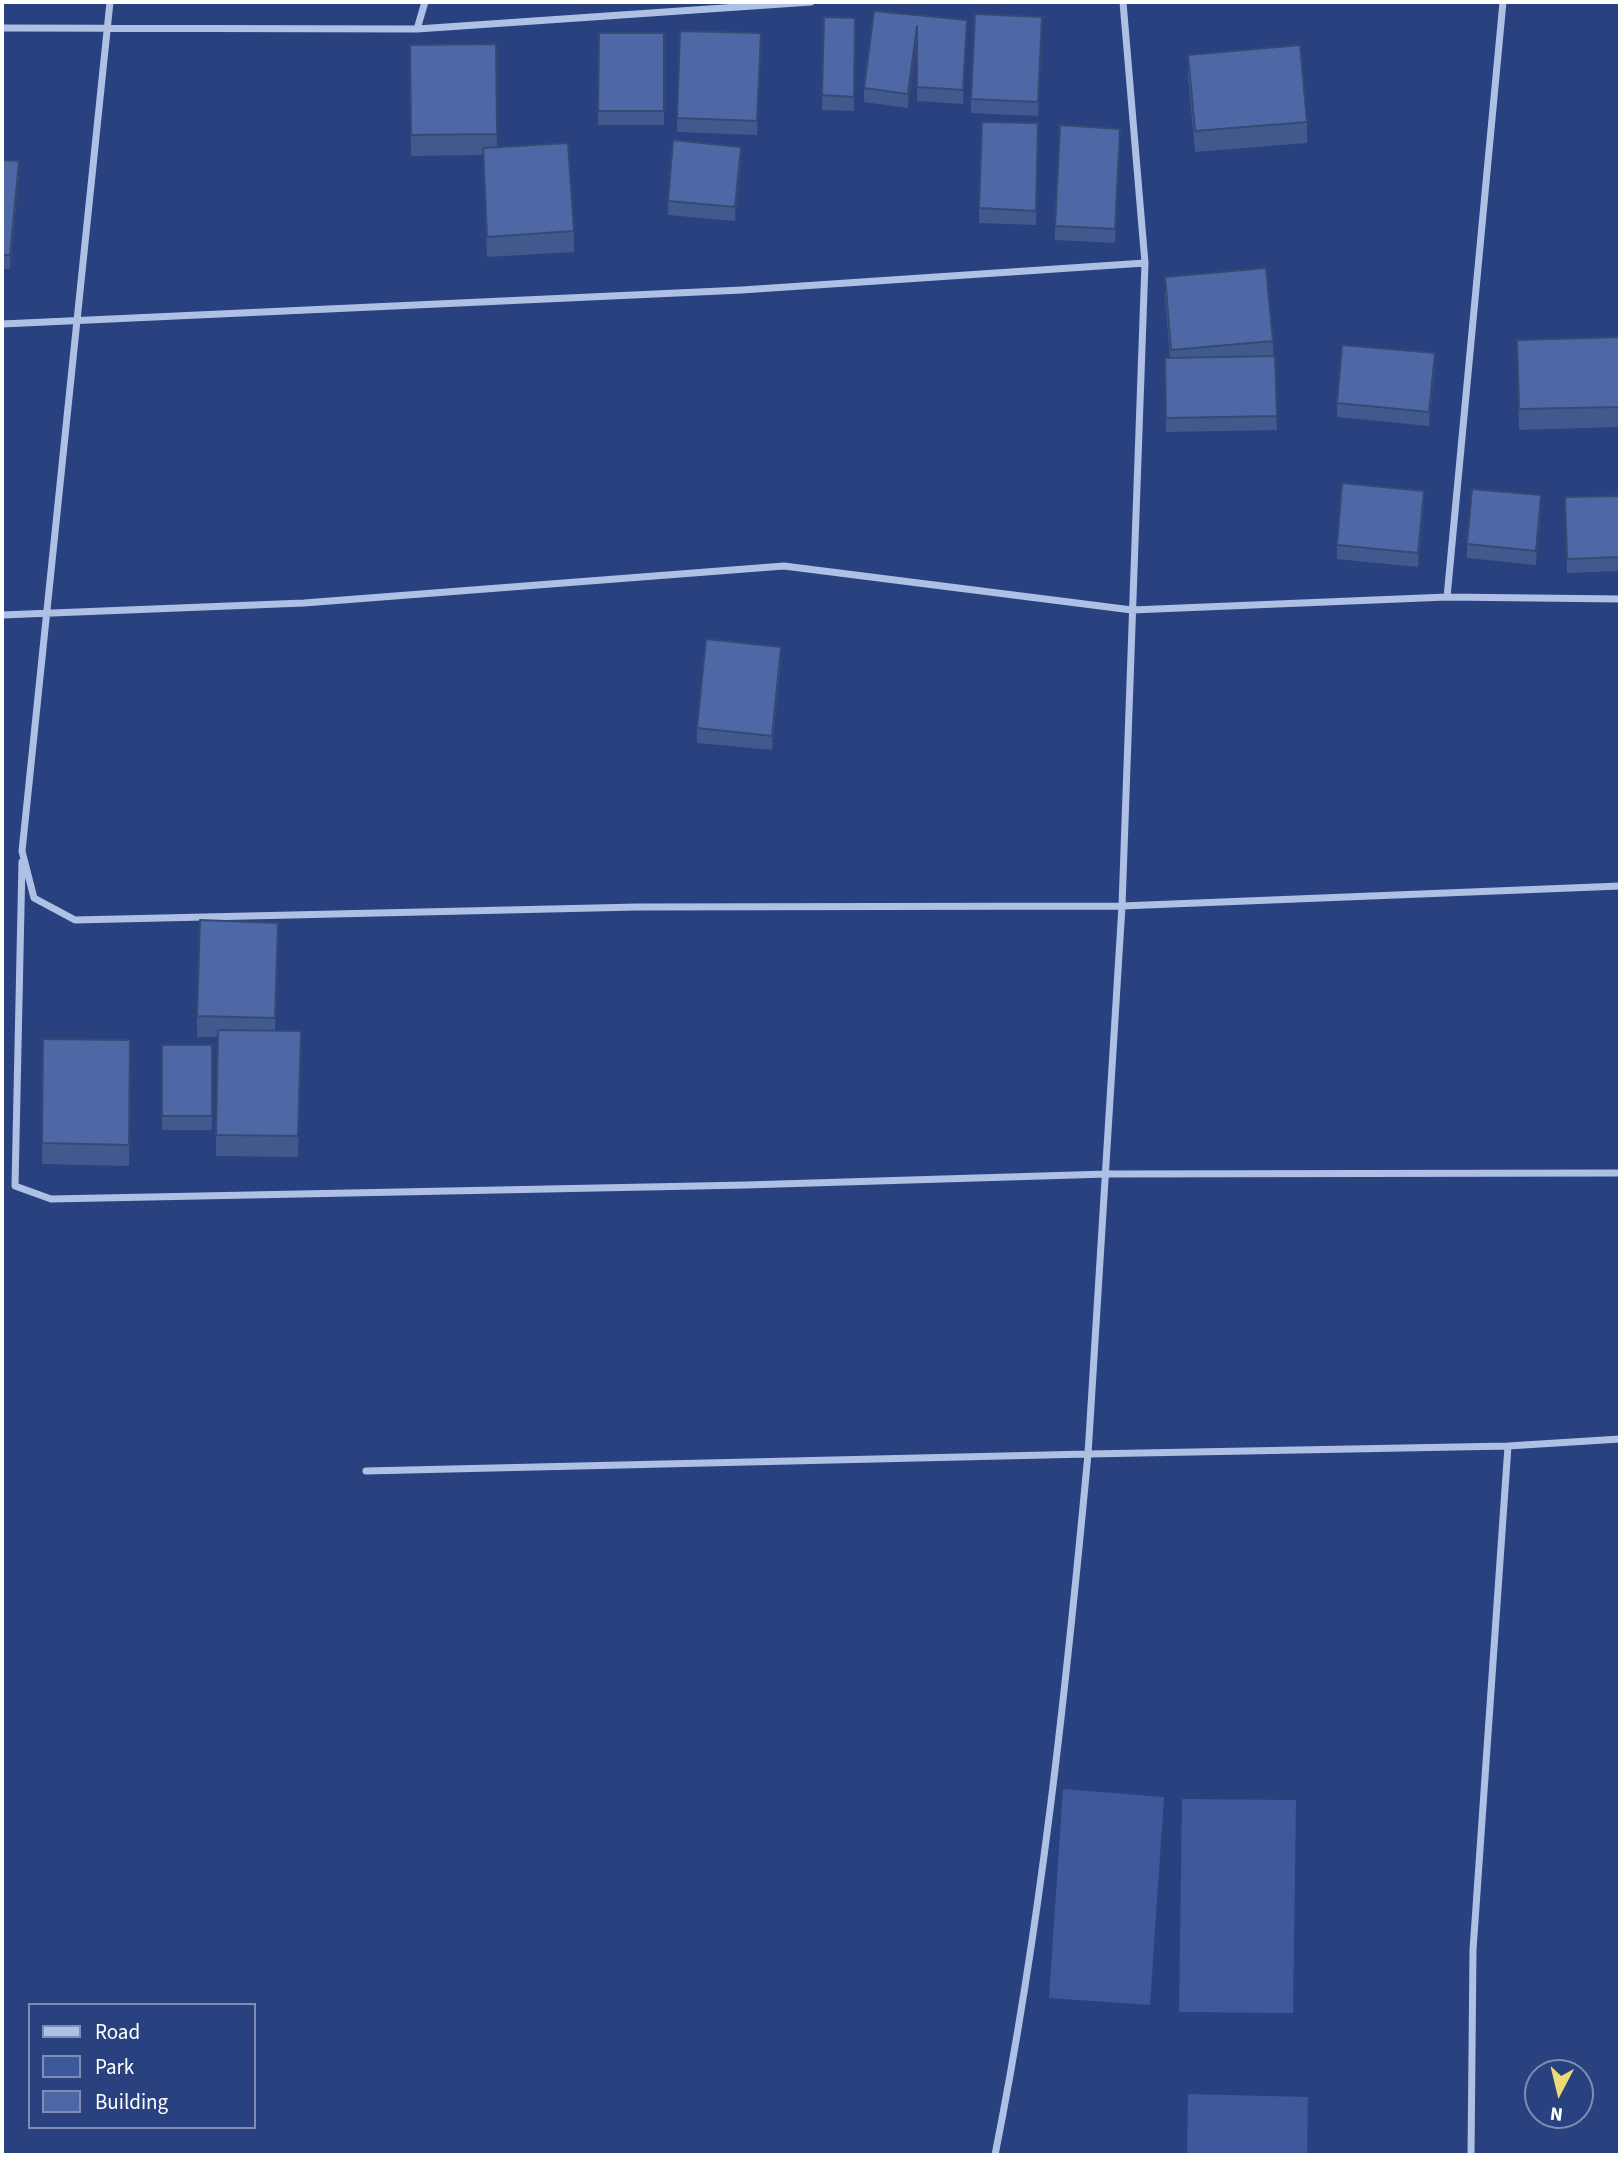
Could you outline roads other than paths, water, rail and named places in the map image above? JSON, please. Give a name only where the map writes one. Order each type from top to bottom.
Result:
[{"type":"street","points":[[110,2],[22,851],[15,1186],[51,1199],[732,1185],[1107,1174],[1620,1173]]},
{"type":"street","points":[[417,29],[425,2]]},
{"type":"street","points":[[2,28],[417,29],[811,2]]},
{"type":"street","points":[[995,2155],[1011,2077],[1065,1705],[1088,1454],[1107,1174],[1122,905],[1145,263],[1123,2]]},
{"type":"street","points":[[1447,597],[1503,2]]},
{"type":"street","points":[[2,324],[742,290],[1145,263]]},
{"type":"street","points":[[2,615],[304,603],[784,566],[1132,610],[1447,597],[1620,599]]},
{"type":"street","points":[[22,851],[34,898],[75,920],[637,906],[1122,905],[1620,886]]},
{"type":"street","points":[[366,1471],[1508,1446],[1620,1439]]},
{"type":"street","points":[[1471,2155],[1473,1950],[1508,1446]]}]
